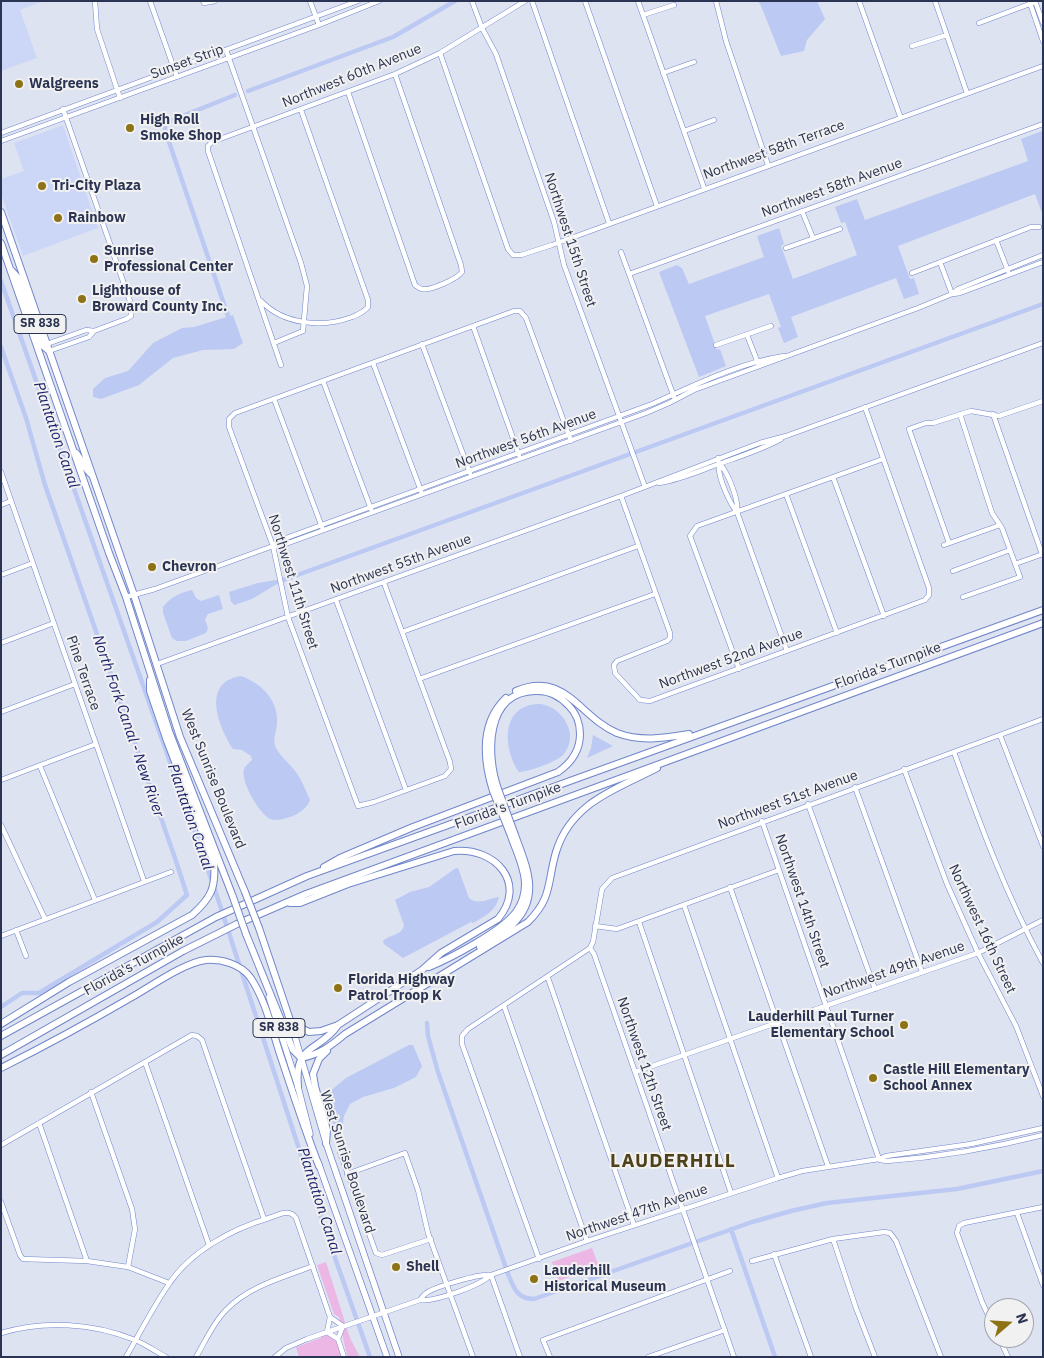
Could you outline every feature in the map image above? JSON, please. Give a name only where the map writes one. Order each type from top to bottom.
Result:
[{"type":"highway","name":"West Sunrise Boulevard","points":[[1,212],[67,397],[188,757],[259,928],[291,1022]]},
{"type":"highway","name":"West Sunrise Boulevard","points":[[1,243],[126,597],[181,764],[260,969]]},
{"type":"highway","points":[[10,268],[19,279],[43,346],[49,351]]},
{"type":"highway","points":[[40,356],[48,359],[60,391],[67,397]]},
{"type":"highway","points":[[72,448],[92,476]]},
{"type":"highway","name":"Florida's Turnpike","points":[[1,1036],[216,917],[307,876],[1043,610]]},
{"type":"highway","name":"Florida's Turnpike","points":[[1,1056],[126,982],[221,931],[286,903],[354,876],[1043,623]]},
{"type":"highway","points":[[1,1024],[69,982],[192,914],[203,905],[210,894],[214,883],[215,871],[211,854],[167,741],[150,691],[149,671]]},
{"type":"highway","points":[[466,959],[510,926],[518,917],[527,902],[530,887],[529,874],[513,836],[485,757],[489,723],[498,706],[505,698],[526,687],[542,686],[564,693],[597,721],[611,730],[626,736],[653,739],[703,732]]},
{"type":"highway","points":[[307,876],[340,858],[564,768],[571,761],[577,749],[580,731],[572,708],[561,698],[548,692],[527,692],[513,698],[501,709],[494,724],[490,746],[496,790]]},
{"type":"highway","points":[[326,1143],[327,1130],[313,1074],[319,1059],[345,1034],[528,922],[541,907],[549,888],[556,851],[573,821],[602,795],[683,755]]},
{"type":"highway","points":[[422,970],[444,960],[501,926],[520,906],[524,891],[524,877],[513,836]]},
{"type":"highway","points":[[286,903],[300,903],[348,884],[454,852],[470,851],[486,856],[503,869],[508,880],[509,894],[502,913],[494,922],[441,954],[422,970],[338,1025],[321,1031],[310,1032],[291,1022]]},
{"type":"highway","points":[[1,1068],[80,1027],[183,968],[206,960],[219,960],[239,967],[248,975],[258,991],[266,1010],[302,1123],[319,1166]]},
{"type":"highway","points":[[260,969],[293,1050],[301,1058]]},
{"type":"highway","points":[[298,1087],[297,1067],[301,1058],[333,1032],[338,1025]]},
{"type":"highway","points":[[301,1058],[314,1056],[332,1045]]},
{"type":"main road","name":"West Sunrise Boulevard","points":[[260,969],[298,1087],[319,1166],[387,1357]]},
{"type":"main road","name":"West Sunrise Boulevard","points":[[291,1022],[326,1143],[399,1357]]},
{"type":"street","points":[[95,1],[97,29],[120,98]]},
{"type":"street","points":[[150,1],[176,77]]},
{"type":"street","points":[[203,2],[215,1]]},
{"type":"street","points":[[310,1],[319,25]]},
{"type":"street","name":"Sunset Strip","points":[[1,133],[358,1]]},
{"type":"street","name":"Sunset Strip","points":[[1,141],[319,25],[379,1]]},
{"type":"street","name":"Northwest 15th Street","points":[[472,1],[482,28],[496,54],[554,222],[564,265],[645,487]]},
{"type":"street","name":"Northwest 60th Avenue","points":[[259,298],[208,151],[208,146],[212,142],[394,74],[440,53],[525,1]]},
{"type":"street","points":[[532,1],[610,223]]},
{"type":"street","points":[[585,1],[656,206]]},
{"type":"street","points":[[638,1],[704,188]]},
{"type":"street","points":[[716,1],[726,41],[768,165]]},
{"type":"street","points":[[859,1],[900,116]]},
{"type":"street","points":[[935,1],[967,93]]},
{"type":"street","points":[[979,23],[1032,2]]},
{"type":"street","points":[[1032,2],[1043,23]]},
{"type":"street","points":[[1032,2],[1043,41]]},
{"type":"street","points":[[643,15],[674,5]]},
{"type":"street","points":[[912,46],[947,35]]},
{"type":"street","points":[[226,50],[305,275],[304,328],[301,333],[274,343]]},
{"type":"street","name":"Northwest 58th Terrace","points":[[440,53],[508,249],[513,255],[521,255],[559,242],[900,116],[1043,66]]},
{"type":"street","points":[[664,73],[694,62]]},
{"type":"street","points":[[348,92],[415,285],[420,289],[426,289],[458,278],[462,272],[461,265],[394,74]]},
{"type":"street","points":[[47,344],[86,330],[94,331],[126,320],[131,316],[132,307],[63,110]]},
{"type":"street","points":[[259,298],[263,303],[280,314],[304,322],[324,323],[343,320],[364,312],[368,307],[368,300],[301,110]]},
{"type":"street","points":[[684,131],[714,120]]},
{"type":"street","name":"Northwest 58th Avenue","points":[[629,274],[1043,124]]},
{"type":"street","points":[[802,211],[813,238]]},
{"type":"street","points":[[912,273],[1031,227],[1039,228]]},
{"type":"street","points":[[786,248],[840,228]]},
{"type":"street","points":[[996,240],[1009,272]]},
{"type":"street","points":[[621,252],[674,397]]},
{"type":"street","name":"Northwest 56th Avenue","points":[[1009,272],[1043,255]]},
{"type":"street","points":[[940,262],[952,294]]},
{"type":"street","name":"Northwest 56th Avenue","points":[[471,474],[518,453],[694,390],[759,364],[918,308],[952,294],[958,289],[1043,262]]},
{"type":"street","points":[[259,298],[281,365]]},
{"type":"street","points":[[322,528],[274,399],[514,311],[520,311],[526,318],[570,441]]},
{"type":"street","points":[[472,326],[520,459]]},
{"type":"street","points":[[716,345],[771,326]]},
{"type":"street","points":[[49,351],[89,337],[94,331]]},
{"type":"street","points":[[747,334],[759,364]]},
{"type":"street","name":"Northwest 55th Avenue","points":[[157,664],[384,583],[666,478],[719,461],[760,443],[786,436],[1043,343]]},
{"type":"street","points":[[422,344],[471,474]]},
{"type":"street","points":[[373,362],[421,492]]},
{"type":"street","points":[[323,381],[371,510]]},
{"type":"street","name":"Northwest 56th Avenue","points":[[126,597],[273,546],[280,546],[371,510],[570,441],[621,422],[674,397]]},
{"type":"street","name":"Northwest 11th Street","points":[[274,399],[234,413],[229,420],[229,427],[273,546],[288,617],[358,806],[406,790]]},
{"type":"street","points":[[1000,524],[946,544],[909,429],[972,410],[999,416],[1043,400]]},
{"type":"street","points":[[739,669],[690,536],[692,531],[697,526],[884,459],[865,407]]},
{"type":"street","points":[[960,414],[992,512],[1000,524],[1020,577],[963,598]]},
{"type":"street","points":[[993,414],[1042,554],[1015,564]]},
{"type":"street","name":"Northwest 52nd Avenue","points":[[655,594],[670,633],[670,638],[667,642],[617,661],[614,665],[615,672],[640,700],[650,701],[925,600],[929,595],[929,588],[884,459]]},
{"type":"street","points":[[719,461],[719,472],[732,506],[737,512],[787,651]]},
{"type":"street","name":"Pine Terrace","points":[[1,472],[144,881]]},
{"type":"street","points":[[833,477],[884,616]]},
{"type":"street","points":[[786,494],[837,633]]},
{"type":"street","points":[[419,679],[655,594],[621,496]]},
{"type":"street","points":[[1,505],[11,501]]},
{"type":"street","points":[[402,632],[638,546]]},
{"type":"street","points":[[953,571],[1010,550]]},
{"type":"street","points":[[1,575],[33,563]]},
{"type":"street","points":[[336,600],[406,790],[445,776],[451,769],[384,583]]},
{"type":"street","points":[[1,643],[54,623]]},
{"type":"street","points":[[1,712],[75,684]]},
{"type":"street","name":"Northwest 51st Avenue","points":[[590,948],[593,942],[602,888],[612,878],[1043,718]]},
{"type":"street","points":[[1000,734],[1043,846]]},
{"type":"street","points":[[1,780],[96,744]]},
{"type":"street","points":[[954,752],[992,855],[1025,929],[1043,963]]},
{"type":"street","points":[[40,766],[94,900]]},
{"type":"street","name":"Northwest 16th Street","points":[[904,769],[947,884],[978,953],[1016,1026],[1043,1096]]},
{"type":"street","points":[[855,787],[922,972]]},
{"type":"street","points":[[808,804],[875,989]]},
{"type":"street","name":"Northwest 14th Street","points":[[762,821],[878,1159]]},
{"type":"street","points":[[1,825],[45,919]]},
{"type":"street","points":[[595,926],[617,929],[779,870]]},
{"type":"street","points":[[1,936],[171,872]]},
{"type":"street","points":[[730,887],[828,1166]]},
{"type":"street","points":[[684,905],[778,1178]]},
{"type":"street","name":"Northwest 49th Avenue","points":[[635,1072],[978,953],[1043,920]]},
{"type":"street","points":[[638,922],[731,1193]]},
{"type":"street","points":[[16,930],[26,956]]},
{"type":"street","points":[[539,1259],[462,1044],[462,1036],[468,1029],[548,978],[590,948]]},
{"type":"street","name":"Northwest 12th Street","points":[[590,948],[594,954],[734,1357]]},
{"type":"street","points":[[548,978],[634,1225]]},
{"type":"street","points":[[504,1006],[587,1241]]},
{"type":"street","points":[[1,1145],[192,1035],[197,1036],[202,1040],[264,1219]]},
{"type":"street","points":[[145,1062],[209,1245]]},
{"type":"street","points":[[92,1092],[132,1209],[135,1229],[128,1267]]},
{"type":"street","points":[[39,1123],[87,1260]]},
{"type":"street","name":"Northwest 47th Avenue","points":[[276,1357],[286,1348],[360,1320],[420,1300],[429,1301],[451,1294],[487,1279],[492,1275],[587,1241],[778,1178],[828,1166],[1010,1137],[1043,1128]]},
{"type":"street","name":"Northwest 47th Avenue","points":[[878,1159],[887,1161],[911,1159],[972,1150],[1043,1135]]},
{"type":"street","points":[[1010,1137],[1012,1142]]},
{"type":"street","points":[[340,1152],[376,1253],[382,1255],[430,1239]]},
{"type":"street","points":[[911,1153],[911,1159]]},
{"type":"street","points":[[347,1174],[405,1154],[418,1190],[430,1239],[473,1357]]},
{"type":"street","points":[[1,1202],[23,1259],[87,1260],[128,1267],[169,1283]]},
{"type":"street","points":[[984,1306],[957,1233],[959,1226],[964,1223],[1043,1207]]},
{"type":"street","points":[[126,1357],[169,1283],[209,1245],[226,1235],[264,1219],[287,1212],[293,1214],[296,1218],[313,1266],[330,1317],[327,1332],[338,1339],[344,1357]]},
{"type":"street","points":[[1017,1213],[1043,1285]]},
{"type":"street","points":[[752,1261],[833,1239],[878,1232],[890,1233],[896,1241],[941,1357]]},
{"type":"street","points":[[833,1239],[875,1357]]},
{"type":"street","points":[[774,1254],[810,1357]]},
{"type":"street","points":[[196,1357],[225,1311],[246,1294],[270,1282],[313,1266]]},
{"type":"street","points":[[550,1357],[543,1340],[730,1272]]},
{"type":"street","points":[[492,1275],[520,1357]]},
{"type":"street","name":"Northwest 47th Avenue","points":[[420,1300],[426,1293],[448,1285],[474,1276],[492,1275]]},
{"type":"street","points":[[330,1317],[344,1326],[338,1339]]},
{"type":"street","points":[[1,1333],[34,1326],[71,1326],[104,1330],[136,1340],[166,1357]]},
{"type":"street","points":[[648,1357],[725,1330]]},
{"type":"shaded area","points":[[1,1],[44,1],[20,10],[37,58],[1,71]]},
{"type":"shaded area","points":[[758,1],[817,1],[825,19],[807,40],[804,51],[781,56]]},
{"type":"shaded area","name":"Tri-City Plaza","points":[[63,125],[98,228],[23,256],[1,194],[1,179],[24,171],[14,143]]},
{"type":"shaded area","points":[[1042,131],[1043,216],[1035,194],[898,246],[910,279],[914,278],[919,294],[904,299],[896,278],[791,317],[798,337],[784,343],[778,328],[781,327],[769,294],[705,316],[717,350],[720,349],[726,366],[699,377],[659,272],[677,265],[682,268],[689,284],[764,257],[757,236],[779,228],[784,244],[781,246],[793,279],[857,255],[845,222],[841,223],[835,207],[857,199],[865,220],[1028,161],[1021,139]]},
{"type":"shaded area","points":[[233,315],[243,343],[234,349],[203,350],[173,358],[139,385],[101,399],[93,397],[93,389],[105,378],[128,371],[153,343],[182,328],[194,327]]},
{"type":"shaded area","points":[[276,580],[277,584],[252,599],[234,605],[231,602],[229,592],[258,583]]},
{"type":"shaded area","points":[[192,590],[196,598],[201,601],[219,595],[223,609],[208,614],[205,619],[208,628],[206,633],[186,641],[177,641],[172,638],[163,613],[163,607],[176,596]]},
{"type":"shaded area","points":[[241,676],[263,689],[272,701],[277,716],[274,740],[276,748],[298,775],[310,800],[303,810],[293,816],[273,820],[261,810],[251,796],[245,781],[244,769],[252,760],[251,756],[242,750],[233,749],[222,729],[216,706],[217,696],[221,687],[229,680]]},
{"type":"shaded area","points":[[541,704],[557,711],[563,717],[570,732],[568,748],[563,755],[554,761],[519,772],[513,762],[508,739],[512,718],[518,711],[528,706]]},
{"type":"shaded area","points":[[593,735],[613,746],[587,758],[591,748]]},
{"type":"shaded area","points":[[458,868],[469,898],[480,901],[499,897],[493,910],[473,923],[471,922],[403,958],[384,944],[383,941],[401,931],[404,925],[395,900],[410,892],[429,887]]},
{"type":"shaded area","points":[[409,1045],[413,1045],[422,1066],[416,1077],[394,1088],[363,1097],[350,1104],[344,1116],[342,1130],[335,1137],[327,1107],[329,1092],[346,1078]]},
{"type":"shaded area","points":[[592,1248],[599,1267],[558,1281],[552,1262]]},
{"type":"shaded area","points":[[326,1262],[350,1338],[360,1357],[348,1357],[339,1317],[334,1314],[317,1265]]},
{"type":"shaded area","points":[[322,1334],[334,1339],[342,1357],[299,1357],[296,1347],[321,1338]]},
{"type":"waterway","points":[[248,91],[393,37],[455,1]]},
{"type":"waterway","points":[[228,316],[165,130],[165,123],[235,95]]},
{"type":"waterway","name":"Plantation Canal","points":[[1,281],[215,890],[328,1238],[370,1357]]},
{"type":"waterway","points":[[278,582],[1043,304]]},
{"type":"waterway","name":"North Fork Canal - New River","points":[[1,347],[26,418],[45,485],[187,895],[157,922],[39,993],[22,993],[1,1007]]},
{"type":"waterway","points":[[427,1023],[428,1036],[438,1072],[508,1274],[517,1292],[528,1299],[534,1299],[752,1222],[791,1211],[827,1203],[957,1189],[1043,1171]]},
{"type":"waterway","points":[[731,1229],[775,1357]]},
{"type":"place","name":"Walgreens","points":[[19,84]]},
{"type":"place","name":"High Roll Smoke Shop","points":[[130,128]]},
{"type":"place","name":"Tri-City Plaza","points":[[42,186]]},
{"type":"place","name":"Rainbow","points":[[58,218]]},
{"type":"place","name":"Sunrise Professional Center","points":[[94,259]]},
{"type":"place","name":"Lighthouse of Broward County Inc.","points":[[82,299]]},
{"type":"place","name":"Chevron","points":[[152,567]]},
{"type":"place","name":"Florida Highway Patrol Troop K","points":[[338,988]]},
{"type":"place","name":"Lauderhill Paul Turner Elementary School","points":[[904,1025]]},
{"type":"place","name":"Castle Hill Elementary School Annex","points":[[873,1078]]},
{"type":"place","name":"Shell","points":[[396,1267]]},
{"type":"place","name":"Lauderhill Historical Museum","points":[[534,1279]]},
{"type":"district","name":"LAUDERHILL","points":[[673,1162]]}]
